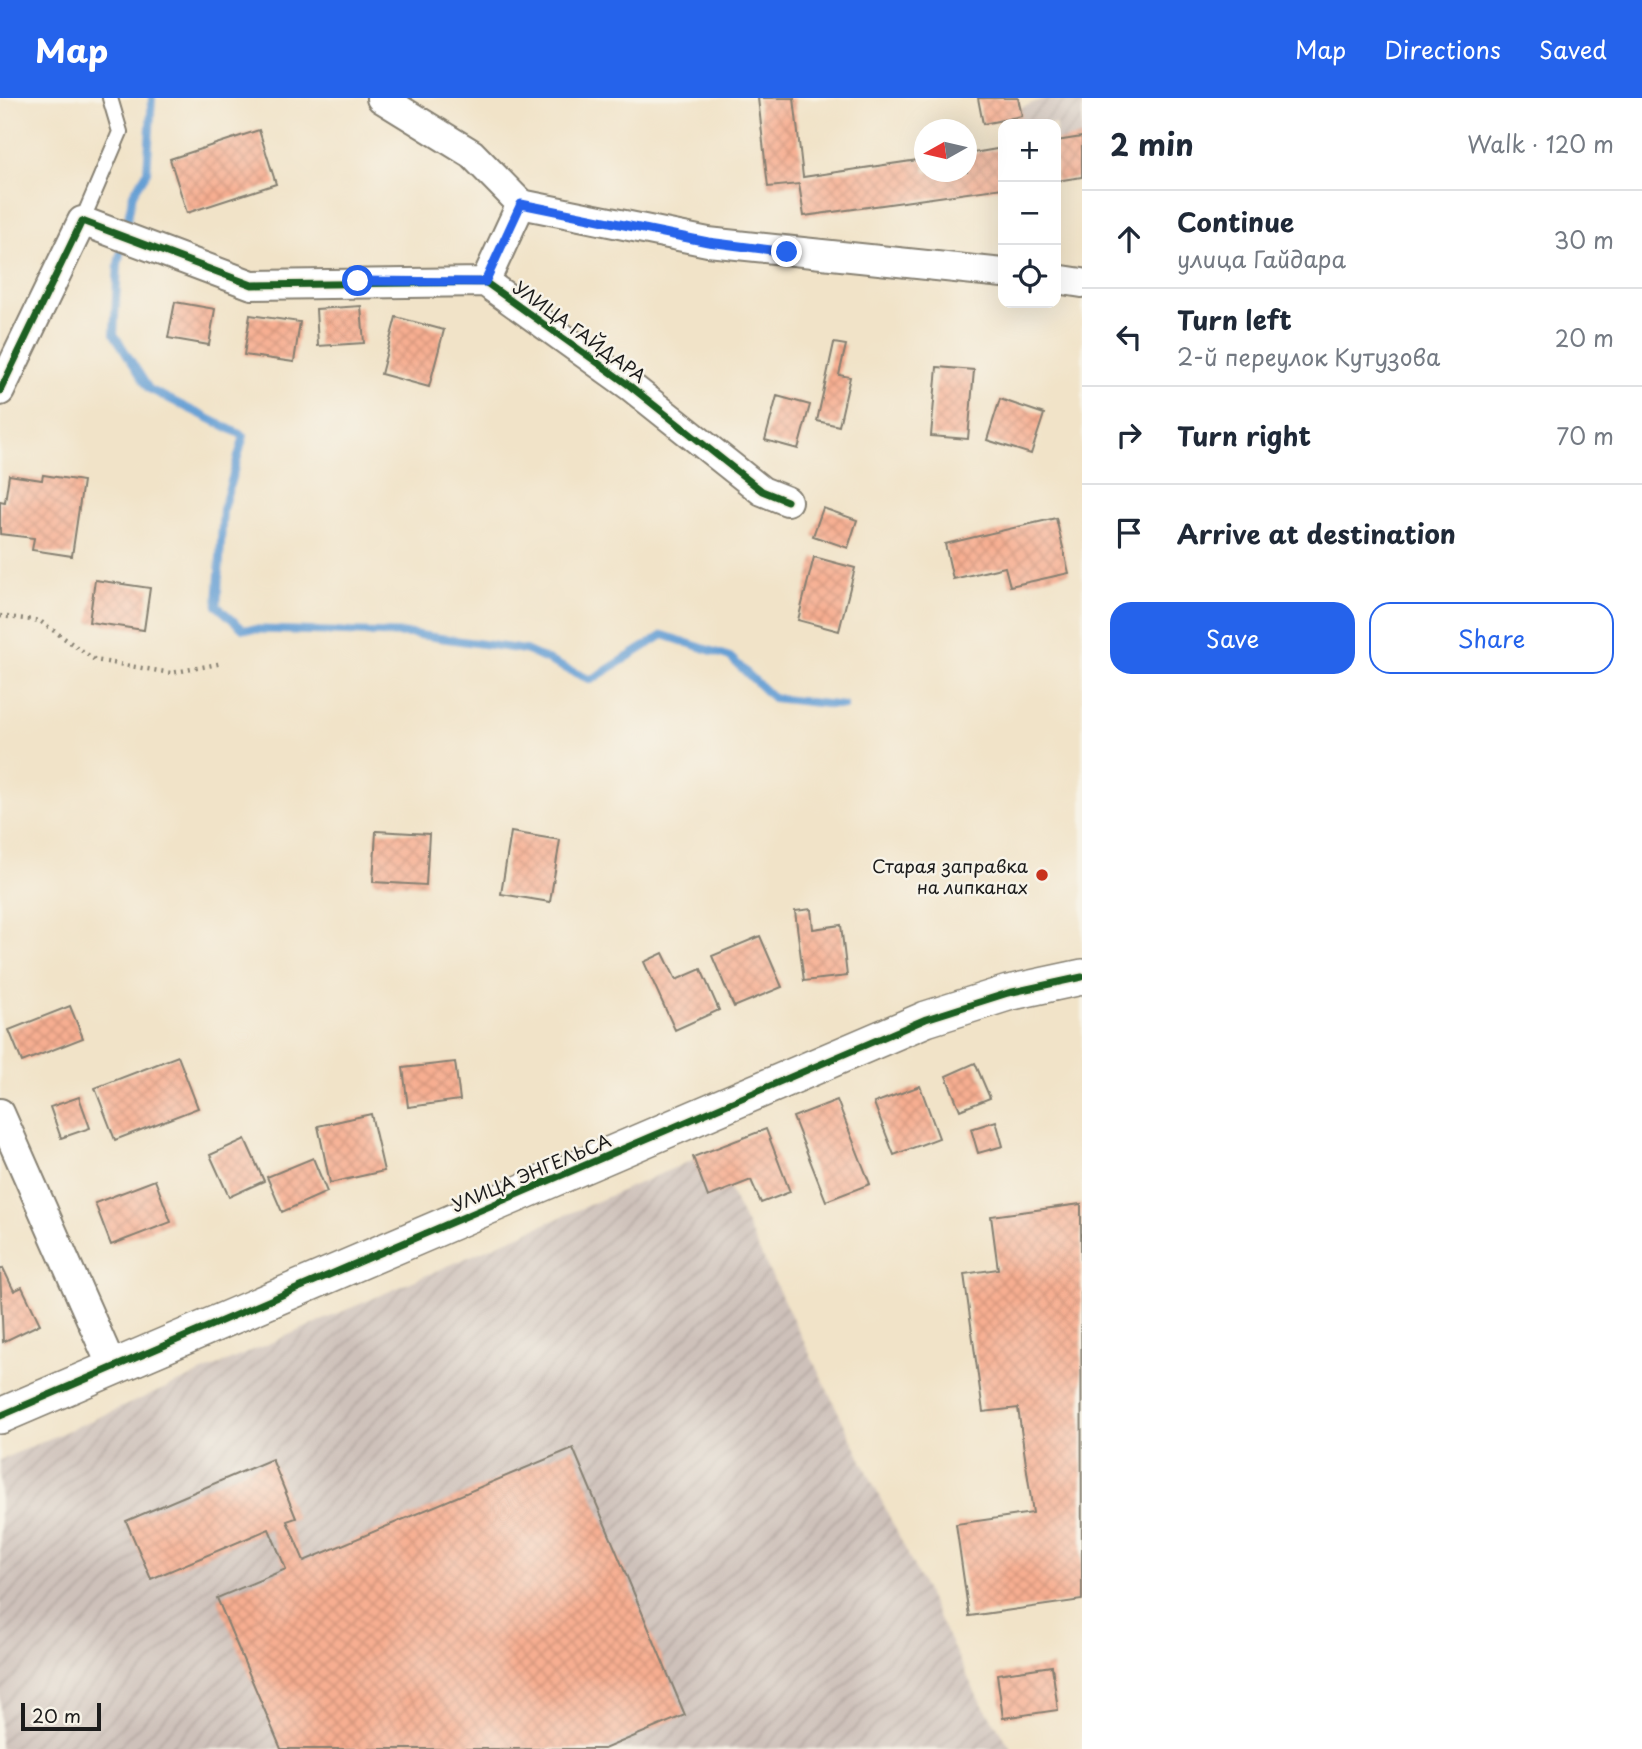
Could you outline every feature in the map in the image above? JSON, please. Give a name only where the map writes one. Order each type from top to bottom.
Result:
[{"type":"street","points":[[381,98],[472,154],[521,204],[708,242],[998,272]]},
{"type":"street","points":[[485,282],[521,204]]},
{"type":"street","name":"УЛИЦА ГАЙДАРА","points":[[82,221],[253,285],[485,282],[630,386],[762,491],[787,501]]},
{"type":"street","points":[[0,391],[82,221]]},
{"type":"street","points":[[1061,280],[1082,283]]},
{"type":"street","name":"УЛИЦА ЭНГЕЛЬСА","points":[[0,1416],[926,1019],[1008,993],[1082,977]]},
{"type":"street","points":[[0,1114],[113,1369]]},
{"type":"lane","points":[[82,221],[120,132],[110,98]]},
{"type":"path","points":[[0,616],[40,621],[95,660],[171,673],[223,663]]},
{"type":"shaded area","points":[[1044,98],[1082,98],[1082,177],[1061,179],[1061,119],[1006,119],[1006,115]]},
{"type":"shaded area","points":[[711,1152],[978,1698],[1012,1749],[0,1749],[0,1460]]},
{"type":"building","points":[[758,98],[794,98],[803,177],[914,161],[914,182],[977,182],[977,152],[998,149],[998,189],[804,216],[799,184],[768,187]]},
{"type":"building","points":[[978,98],[1018,98],[1022,116],[983,124]]},
{"type":"building","points":[[259,130],[276,184],[187,213],[170,159]]},
{"type":"building","points":[[1082,137],[1082,177],[1061,180],[1061,140]]},
{"type":"building","points":[[175,302],[215,309],[209,345],[168,338]]},
{"type":"building","points":[[361,306],[364,343],[318,346],[316,309]]},
{"type":"building","points":[[250,315],[300,322],[294,362],[244,355]]},
{"type":"building","points":[[396,317],[444,330],[429,387],[381,374]]},
{"type":"building","points":[[834,343],[846,345],[839,375],[850,377],[839,426],[817,421]]},
{"type":"building","points":[[937,367],[974,370],[968,439],[931,436]]},
{"type":"building","points":[[777,396],[810,405],[798,449],[765,440]]},
{"type":"building","points":[[1000,399],[1044,414],[1031,454],[987,440]]},
{"type":"building","points":[[9,475],[42,480],[43,475],[83,481],[72,556],[32,550],[34,538],[0,534],[0,501],[5,502]]},
{"type":"building","points":[[823,508],[857,520],[848,548],[813,536]]},
{"type":"building","points":[[1056,518],[1069,573],[1010,586],[1005,567],[953,579],[945,544]]},
{"type":"building","points":[[814,557],[855,568],[839,631],[798,620]]},
{"type":"building","points":[[95,580],[150,588],[144,630],[89,622]]},
{"type":"building","points":[[376,831],[429,834],[426,885],[373,882]]},
{"type":"building","points":[[511,832],[560,840],[550,902],[501,894]]},
{"type":"building","points":[[811,909],[813,929],[841,925],[847,976],[804,981],[795,911]]},
{"type":"building","points":[[760,936],[782,987],[734,1007],[712,956]]},
{"type":"building","points":[[663,953],[676,980],[701,969],[719,1010],[675,1030],[644,962]]},
{"type":"building","points":[[70,1006],[83,1038],[22,1062],[9,1030]]},
{"type":"building","points":[[178,1056],[198,1108],[115,1140],[95,1088]]},
{"type":"building","points":[[455,1062],[460,1100],[408,1107],[403,1068]]},
{"type":"building","points":[[975,1063],[990,1098],[960,1110],[946,1076]]},
{"type":"building","points":[[920,1086],[939,1138],[894,1155],[874,1103]]},
{"type":"building","points":[[79,1097],[90,1128],[61,1138],[50,1107]]},
{"type":"building","points":[[837,1100],[870,1184],[826,1201],[793,1117]]},
{"type":"building","points":[[371,1114],[384,1171],[330,1183],[318,1126]]},
{"type":"building","points":[[996,1121],[1003,1146],[978,1153],[971,1129]]},
{"type":"building","points":[[766,1129],[790,1192],[761,1203],[751,1180],[708,1197],[693,1157]]},
{"type":"building","points":[[245,1139],[264,1181],[229,1197],[210,1155]]},
{"type":"building","points":[[313,1158],[327,1192],[282,1212],[267,1177]]},
{"type":"building","points":[[155,1180],[171,1222],[111,1245],[95,1203]]},
{"type":"building","points":[[1081,1204],[1082,1600],[969,1616],[956,1524],[1033,1513],[1018,1408],[983,1412],[964,1274],[998,1269],[991,1216]]},
{"type":"building","points":[[3,1268],[14,1291],[22,1287],[40,1324],[3,1342],[0,1270]]},
{"type":"building","points":[[573,1448],[685,1715],[604,1749],[281,1749],[217,1598],[286,1569],[269,1529],[151,1579],[126,1521],[272,1459],[296,1518],[287,1521],[304,1561]]},
{"type":"building","points":[[1052,1666],[1058,1710],[1003,1718],[997,1674]]},
{"type":"waterway","points":[[152,98],[147,172],[133,194],[118,264],[114,334],[149,389],[244,436],[223,509],[217,606],[243,629],[412,634],[525,650],[591,680],[663,635],[730,657],[773,698],[844,706]]},
{"type":"cycle path","points":[[0,391],[82,221],[252,285],[485,282],[630,386],[762,491],[787,501]]},
{"type":"cycle path","points":[[0,1416],[926,1019],[1008,993],[1082,977]]},
{"type":"place","name":"Старая заправка на липканах","points":[[1042,875]]},
{"type":"route","points":[[358,281],[485,282],[521,204],[708,242],[787,252]]}]
